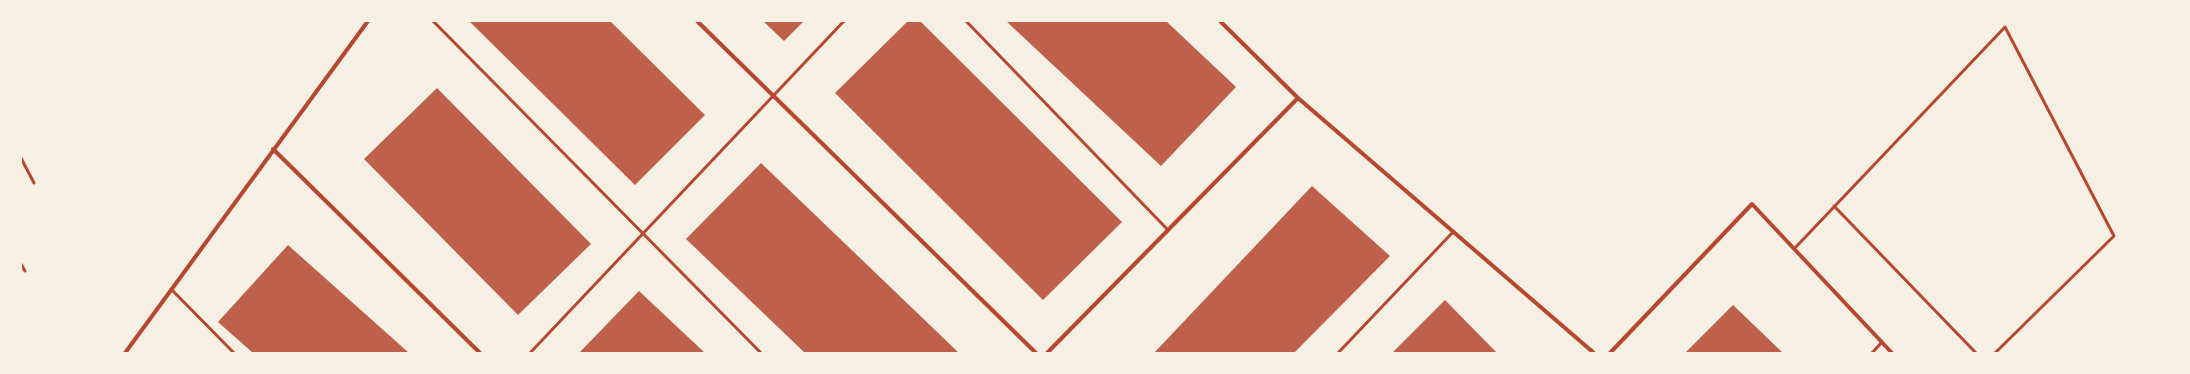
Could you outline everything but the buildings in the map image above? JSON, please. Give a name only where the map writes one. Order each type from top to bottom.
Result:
[{"type":"street","points":[[125,353],[368,21]]},
{"type":"street","points":[[697,21],[1036,353]]},
{"type":"street","points":[[1220,21],[1298,98],[1594,353]]},
{"type":"street","points":[[1047,353],[1298,98]]},
{"type":"street","points":[[273,149],[480,353]]},
{"type":"street","points":[[1610,353],[1752,204],[1892,353]]},
{"type":"lane","points":[[433,21],[761,353]]},
{"type":"lane","points":[[530,353],[844,21]]},
{"type":"lane","points":[[966,21],[1168,230]]},
{"type":"lane","points":[[1794,248],[2005,26],[2114,236],[1995,353]]},
{"type":"lane","points":[[21,158],[34,183]]},
{"type":"lane","points":[[1834,206],[1976,353]]},
{"type":"lane","points":[[1338,353],[1453,232]]},
{"type":"lane","points":[[21,264],[25,271]]},
{"type":"lane","points":[[171,290],[234,353]]},
{"type":"lane","points":[[1872,353],[1882,342]]}]
